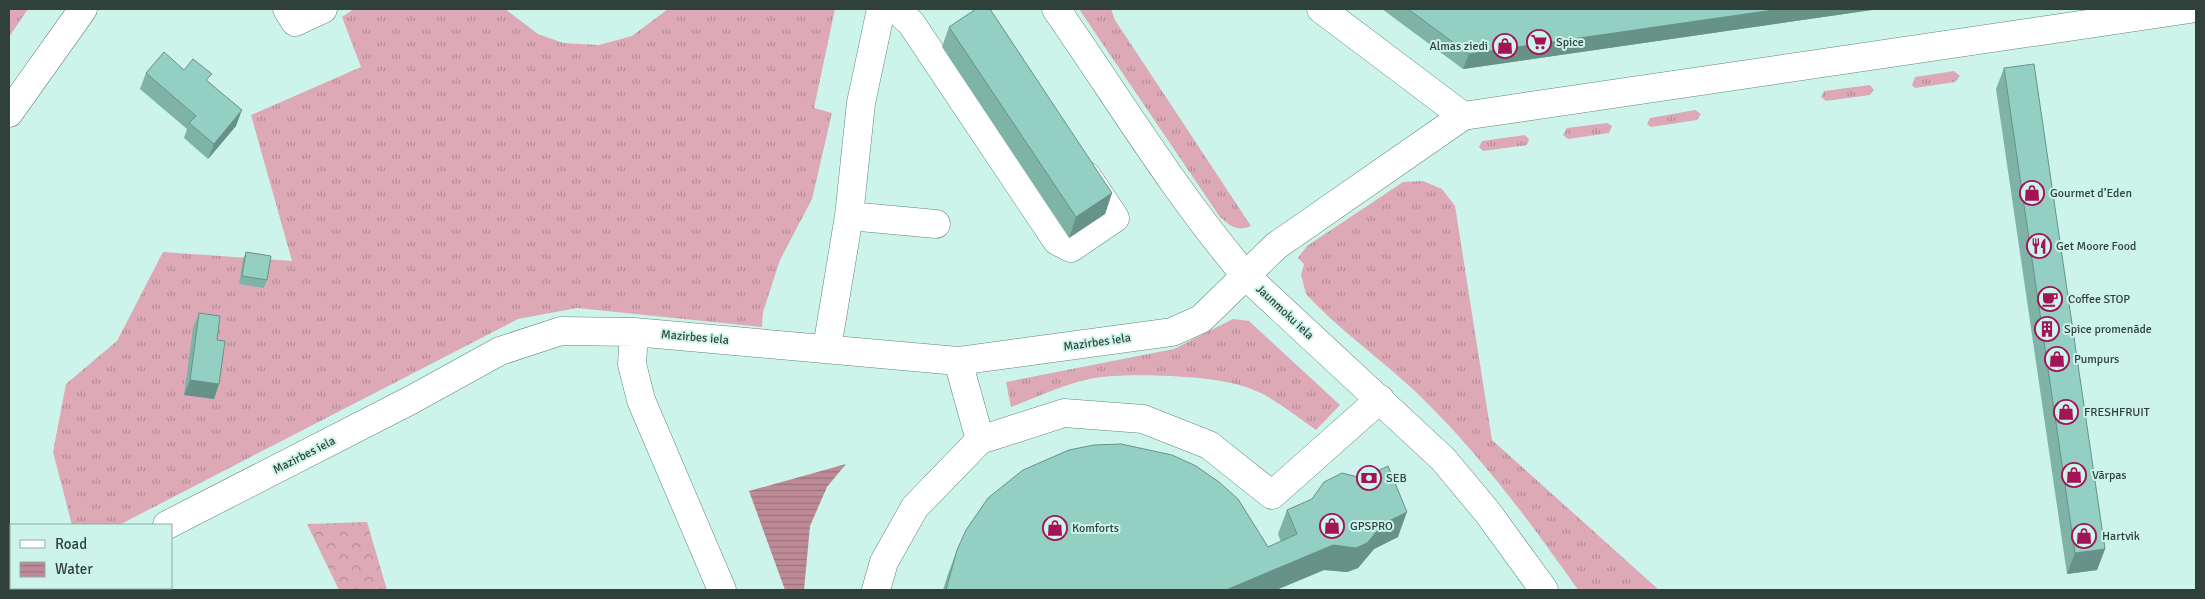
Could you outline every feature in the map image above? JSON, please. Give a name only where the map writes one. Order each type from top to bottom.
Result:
[{"type":"main road","points":[[9,113],[83,9]]},
{"type":"main road","points":[[287,9],[295,22],[322,9]]},
{"type":"main road","points":[[826,348],[849,216],[861,103],[881,9]]},
{"type":"main road","name":"Jaunmoku iela","points":[[1056,9],[1197,215],[1246,276],[1443,459],[1488,513],[1544,590]]},
{"type":"main road","points":[[1321,9],[1463,116],[2190,9]]},
{"type":"main road","points":[[912,14],[1057,241],[1071,248],[1115,218],[1072,154]]},
{"type":"main road","name":"Mazirbes iela","points":[[169,524],[411,400],[500,351],[561,331],[634,332],[958,361],[1172,332],[1201,319],[1276,246],[1463,116]]},
{"type":"main road","points":[[849,216],[936,224]]},
{"type":"main road","points":[[634,332],[632,364],[641,400],[722,590]]},
{"type":"main road","points":[[958,361],[980,440]]},
{"type":"main road","points":[[876,590],[884,562],[915,507],[980,440],[1064,413],[1143,419],[1209,445],[1272,494],[1380,399]]},
{"type":"green space","points":[[9,9],[28,9],[9,37]]},
{"type":"green space","points":[[354,9],[505,9],[538,34],[563,43],[599,45],[632,36],[668,9],[835,9],[814,108],[832,113],[812,199],[780,260],[763,312],[762,327],[577,308],[518,319],[121,524],[72,524],[53,452],[66,384],[117,341],[163,252],[292,261],[251,115],[361,67],[342,17]]},
{"type":"green space","points":[[1079,9],[1111,9],[1115,20],[1251,226],[1238,228],[1220,217]]},
{"type":"green space","points":[[1954,71],[1960,76],[1955,82],[1915,88],[1912,85],[1915,77]]},
{"type":"green space","points":[[1870,85],[1874,90],[1870,95],[1826,101],[1821,97],[1824,91]]},
{"type":"green space","points":[[1695,110],[1701,114],[1697,120],[1651,127],[1647,124],[1650,118]]},
{"type":"green space","points":[[1607,123],[1612,126],[1609,133],[1568,139],[1563,135],[1567,128]]},
{"type":"green space","points":[[1525,135],[1529,139],[1527,145],[1483,151],[1479,147],[1482,141]]},
{"type":"green space","points":[[1423,181],[1442,189],[1455,206],[1492,440],[1659,590],[1578,590],[1522,513],[1482,463],[1440,416],[1389,368],[1332,320],[1306,294],[1301,275],[1304,264],[1298,258],[1307,246],[1403,182]]},
{"type":"green space","points":[[1233,319],[1249,321],[1340,405],[1316,430],[1275,401],[1249,388],[1217,380],[1176,376],[1116,376],[1089,379],[1055,389],[1011,407],[1006,382],[1174,349]]},
{"type":"green space","points":[[367,522],[387,590],[339,590],[307,524]]},
{"type":"water","points":[[846,464],[827,487],[810,526],[804,590],[785,590],[749,491]]},
{"type":"building","points":[[976,9],[990,9],[1112,193],[1076,217],[949,27]]},
{"type":"building","points":[[1408,9],[1780,9],[1469,54]]},
{"type":"building","points":[[164,52],[184,70],[193,59],[212,74],[206,80],[242,110],[214,144],[189,123],[196,116],[146,73]]},
{"type":"building","name":"Spice promenāde","points":[[2034,64],[2105,549],[2075,553],[2004,68]]},
{"type":"building","points":[[246,252],[271,256],[267,280],[242,276]]},
{"type":"building","points":[[199,313],[220,316],[217,340],[225,341],[219,384],[190,380]]},
{"type":"building","points":[[1121,444],[1172,455],[1196,466],[1219,482],[1238,499],[1268,547],[1297,534],[1287,510],[1312,499],[1324,482],[1342,473],[1362,478],[1388,466],[1407,512],[1383,524],[1367,543],[1356,548],[1333,545],[1226,590],[946,590],[957,550],[966,530],[988,498],[1023,470],[1069,450],[1094,445]]},
{"type":"place","name":"Spice","points":[[1539,42]]},
{"type":"place","name":"Almas ziedi","points":[[1505,46]]},
{"type":"place","name":"Gourmet d’Eden","points":[[2032,193]]},
{"type":"place","name":"Get Moore Food","points":[[2039,246]]},
{"type":"place","name":"Coffee STOP","points":[[2050,299]]},
{"type":"place","name":"Spice promenāde","points":[[2047,329]]},
{"type":"place","name":"Pumpurs","points":[[2057,359]]},
{"type":"place","name":"FRESHFRUIT","points":[[2066,412]]},
{"type":"place","name":"Vārpas","points":[[2074,475]]},
{"type":"place","name":"SEB","points":[[1369,478]]},
{"type":"place","name":"GPSPRO","points":[[1332,526]]},
{"type":"place","name":"Komforts","points":[[1055,528]]},
{"type":"place","name":"Hartvik","points":[[2084,536]]}]
